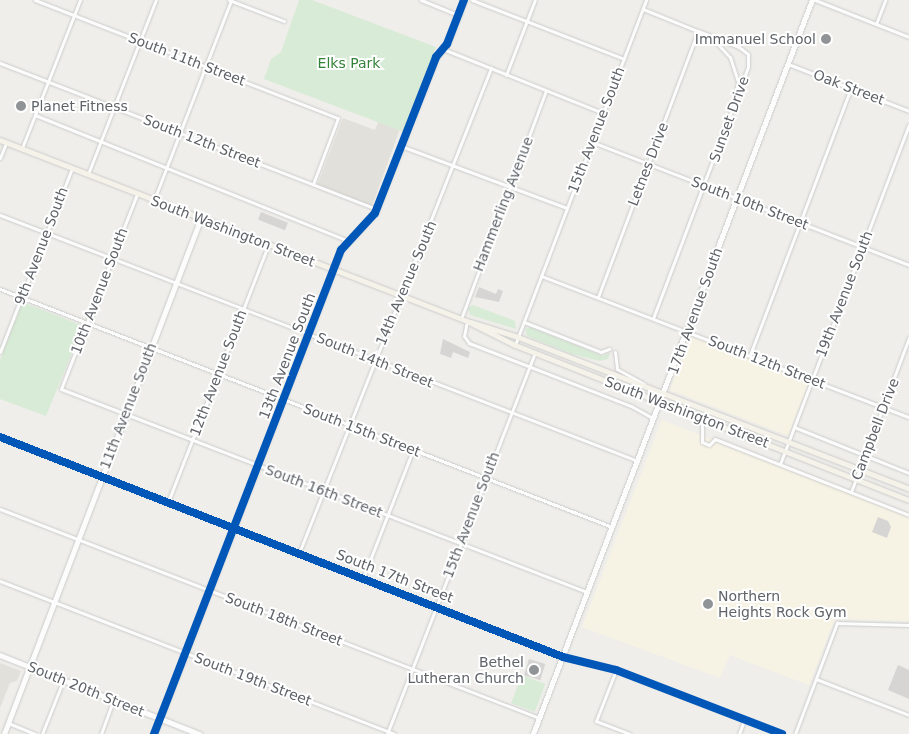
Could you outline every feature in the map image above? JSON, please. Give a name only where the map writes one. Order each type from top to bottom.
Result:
[{"type":"main road","name":"South Washington Street","points":[[0,140],[400,296],[644,384],[909,488]]},
{"type":"main road","name":"South Washington Street","points":[[464,320],[515,345],[909,500]]},
{"type":"street","name":"South 11th Street","points":[[35,0],[338,118],[313,184]]},
{"type":"street","points":[[22,149],[80,0]]},
{"type":"street","points":[[88,175],[156,0]]},
{"type":"street","points":[[154,200],[230,0],[284,21]]},
{"type":"street","points":[[421,0],[458,15]]},
{"type":"street","name":"13th Avenue South","points":[[154,734],[333,269],[348,240],[370,221],[377,208],[401,146],[464,0]]},
{"type":"street","points":[[472,0],[624,59]]},
{"type":"street","points":[[506,75],[535,0]]},
{"type":"street","points":[[639,0],[646,1]]},
{"type":"street","points":[[814,0],[909,37]]},
{"type":"street","name":"17th Avenue South","points":[[533,734],[814,0]]},
{"type":"street","points":[[876,24],[885,0]]},
{"type":"street","name":"15th Avenue South","points":[[515,345],[646,1]]},
{"type":"street","points":[[643,9],[711,37],[730,57],[738,82],[736,99]]},
{"type":"street","name":"Sunset Drive","points":[[653,319],[748,67],[748,54],[698,31]]},
{"type":"street","name":"Letnes Drive","points":[[598,297],[698,31]]},
{"type":"street","points":[[443,49],[603,113]]},
{"type":"street","name":"South 12th Street","points":[[0,63],[377,208]]},
{"type":"street","name":"Oak Street","points":[[788,64],[909,111]]},
{"type":"street","name":"14th Avenue South","points":[[299,553],[400,296],[407,289],[491,68]]},
{"type":"street","points":[[750,355],[851,88]]},
{"type":"street","name":"Hammerling Avenue","points":[[464,320],[509,186],[546,90]]},
{"type":"street","points":[[35,115],[167,166],[348,240]]},
{"type":"street","name":"19th Avenue South","points":[[780,464],[909,124]]},
{"type":"street","points":[[0,158],[6,142]]},
{"type":"street","name":"South 10th Street","points":[[592,142],[909,265]]},
{"type":"street","points":[[401,146],[567,208]]},
{"type":"street","name":"9th Avenue South","points":[[0,352],[72,168]]},
{"type":"street","name":"10th Avenue South","points":[[61,388],[137,194]]},
{"type":"street","name":"South 14th Street","points":[[0,215],[511,414],[638,461]]},
{"type":"street","name":"11th Avenue South","points":[[4,734],[53,601],[201,218]]},
{"type":"street","name":"12th Avenue South","points":[[168,502],[268,244]]},
{"type":"street","name":"South 12th Street","points":[[541,276],[909,417]]},
{"type":"street","name":"South 15th Street","points":[[0,289],[612,527]]},
{"type":"street","points":[[464,320],[466,341],[631,406],[654,420]]},
{"type":"street","points":[[524,322],[601,352],[609,349]]},
{"type":"street","name":"Campbell Drive","points":[[851,492],[909,338]]},
{"type":"street","points":[[615,352],[617,369],[644,384]]},
{"type":"street","name":"15th Avenue South","points":[[387,733],[535,353]]},
{"type":"street","name":"South 16th Street","points":[[61,388],[588,592]]},
{"type":"street","points":[[677,408],[702,424],[702,442],[709,445],[715,439],[909,515]]},
{"type":"street","points":[[794,427],[909,473]]},
{"type":"street","name":"South 17th Street","points":[[0,437],[563,657],[616,670],[782,734]]},
{"type":"street","points":[[363,578],[413,450]]},
{"type":"street","name":"South 18th Street","points":[[0,509],[539,718]]},
{"type":"street","name":"South 19th Street","points":[[0,581],[387,733],[394,734]]},
{"type":"street","points":[[795,734],[838,623],[909,626]]},
{"type":"street","name":"South 20th Street","points":[[0,655],[200,734]]},
{"type":"street","points":[[616,670],[596,721],[630,734]]},
{"type":"street","points":[[816,679],[909,715]]},
{"type":"street","points":[[42,734],[63,681]]},
{"type":"street","points":[[101,734],[114,701]]},
{"type":"street","points":[[739,734],[744,720]]},
{"type":"street","points":[[8,723],[35,734]]},
{"type":"shaded area","points":[[393,84],[413,93],[372,206],[317,186],[343,118],[375,130]]},
{"type":"shaded area","points":[[691,335],[810,381],[788,436],[670,390]]},
{"type":"shaded area","points":[[662,420],[909,517],[909,621],[835,619],[809,685],[730,655],[720,678],[582,627]]},
{"type":"shaded area","points":[[0,663],[21,671],[17,681],[10,683],[0,708]]},
{"type":"green space","name":"Elks Park","points":[[299,0],[312,0],[436,47],[404,132],[264,79],[271,59],[281,52]]},
{"type":"green space","points":[[22,302],[83,326],[46,416],[0,399],[0,360]]},
{"type":"green space","points":[[473,305],[515,321],[516,329],[470,315],[468,308]]},
{"type":"green space","points":[[530,327],[603,356],[610,353],[608,359],[600,361],[572,354],[527,336],[525,329]]},
{"type":"green space","points":[[522,675],[545,684],[535,712],[511,703]]},
{"type":"building","points":[[261,212],[288,223],[285,230],[258,219]]},
{"type":"building","points":[[479,287],[496,294],[498,289],[503,291],[499,302],[475,297]]},
{"type":"building","points":[[443,339],[470,352],[468,358],[453,352],[451,358],[440,354]]},
{"type":"building","points":[[878,517],[888,521],[891,527],[887,538],[872,532]]},
{"type":"building","name":"Bethel Lutheran Church","points":[[529,659],[545,664],[540,680],[524,675]]},
{"type":"building","points":[[898,665],[909,670],[909,699],[888,690]]},
{"type":"cycle path","points":[[154,734],[341,250],[375,213],[436,57],[447,44],[464,0]]},
{"type":"cycle path","points":[[0,437],[563,657],[616,670],[782,734]]},
{"type":"place","name":"Immanuel School","points":[[826,39]]},
{"type":"place","name":"Planet Fitness","points":[[21,106]]},
{"type":"place","name":"Northern Heights Rock Gym","points":[[708,604]]},
{"type":"place","name":"Bethel Lutheran Church","points":[[534,670]]}]
